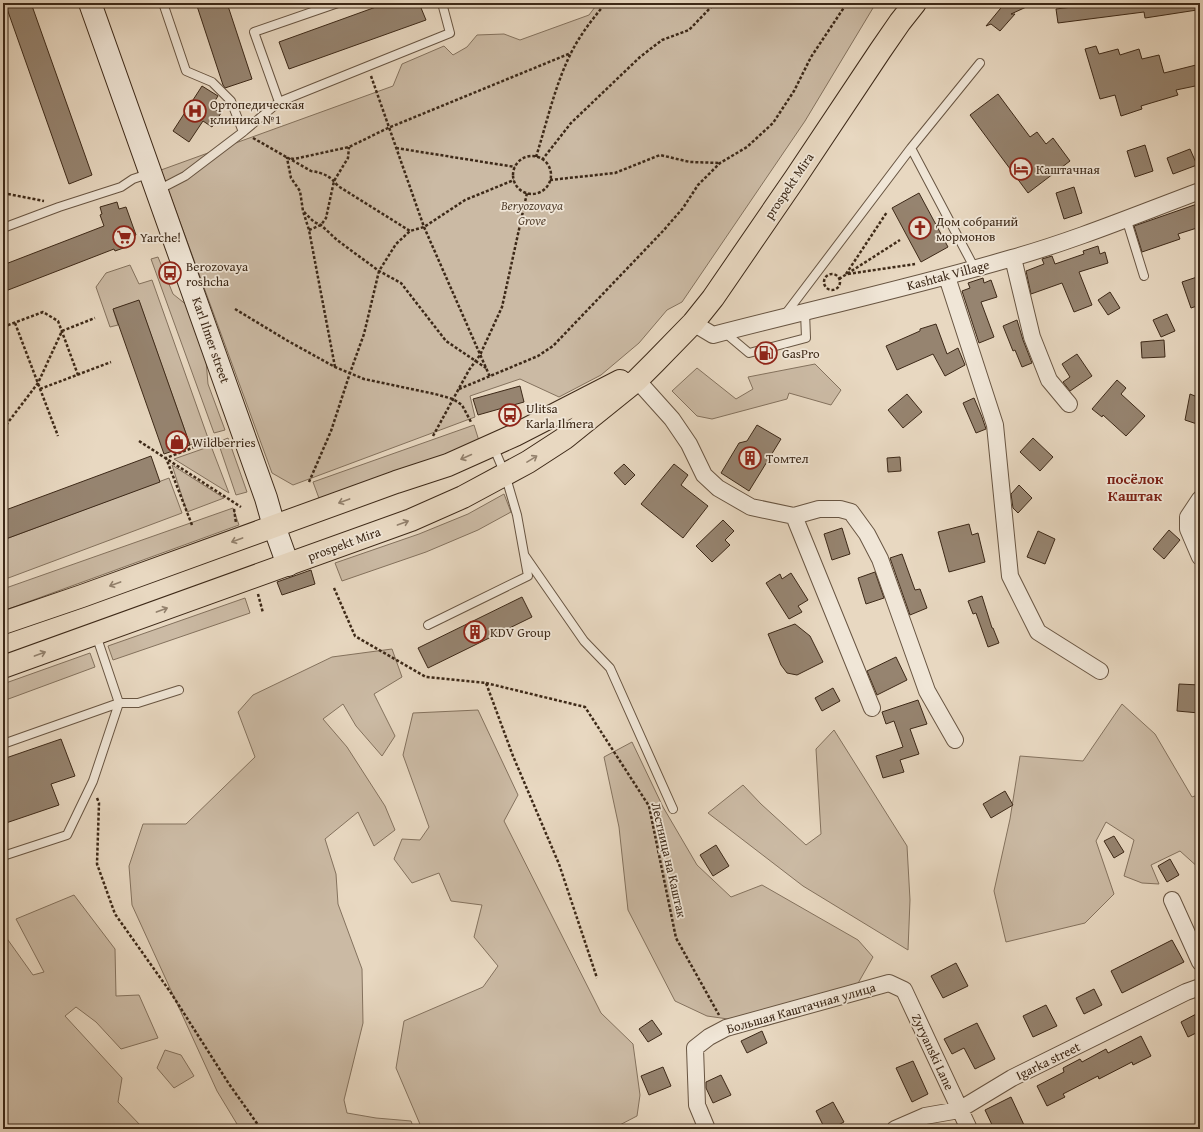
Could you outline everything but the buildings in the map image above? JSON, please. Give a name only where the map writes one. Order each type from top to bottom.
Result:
[{"type":"main road","name":"prospekt Mira","points":[[3,667],[411,520],[463,497],[528,462],[564,438],[637,380],[692,323],[717,292],[880,51],[915,3]]},
{"type":"main road","name":"prospekt Mira","points":[[3,623],[82,596],[396,482],[448,465],[552,416],[654,362]]},
{"type":"street","name":"Karl Ilmer street","points":[[90,3],[266,498],[288,565]]},
{"type":"street","name":"Kashtak Village","points":[[692,323],[713,335],[947,276],[1013,258],[1076,238],[1200,191]]},
{"type":"street","points":[[1013,258],[1032,337],[1049,380],[1069,404]]},
{"type":"street","points":[[947,276],[995,425],[1010,576],[1038,632],[1100,671]]},
{"type":"street","points":[[637,380],[672,419],[689,444],[704,475],[718,488],[750,507],[794,516],[819,510],[840,509],[851,512],[867,534],[880,559],[927,691],[954,740]]},
{"type":"street","points":[[1200,499],[1188,517],[1188,529],[1200,557]]},
{"type":"street","points":[[794,516],[872,708]]},
{"type":"street","points":[[1172,900],[1200,962]]},
{"type":"street","name":"Большая Каштачная улица","points":[[707,1129],[696,1105],[695,1048],[709,1037],[726,1028],[889,983]]},
{"type":"street","name":"Zyryanski Lane","points":[[889,983],[904,990],[969,1129]]},
{"type":"street","name":"Igarka street","points":[[895,1129],[924,1116],[959,1110],[1012,1078],[1186,992],[1200,987]]},
{"type":"lane","points":[[163,3],[186,71],[212,82],[231,101],[243,132]]},
{"type":"lane","points":[[279,102],[254,32],[338,3]]},
{"type":"lane","points":[[3,228],[59,207],[121,187],[133,179],[154,182],[186,176],[279,102],[450,33],[442,3]]},
{"type":"lane","points":[[783,317],[911,148],[980,63]]},
{"type":"lane","points":[[911,148],[975,268]]},
{"type":"lane","points":[[1126,218],[1144,276]]},
{"type":"lane","points":[[724,332],[749,353],[806,338],[805,312]]},
{"type":"lane","points":[[428,625],[528,576],[517,515],[505,474],[492,445]]},
{"type":"lane","points":[[525,556],[584,641],[610,668],[672,809]]},
{"type":"lane","points":[[3,856],[67,835],[93,781],[119,703],[96,634]]},
{"type":"lane","points":[[3,744],[119,703],[138,703],[179,690]]},
{"type":"path","points":[[536,157],[555,94],[571,53],[592,19],[606,3]]},
{"type":"path","points":[[542,160],[572,123],[640,57],[662,40],[689,30],[715,3]]},
{"type":"path","points":[[459,389],[538,356],[553,346],[663,232],[683,208],[698,185],[720,163],[747,147],[773,123],[794,91],[812,57],[847,3]]},
{"type":"path","points":[[287,158],[294,159],[350,147],[388,128],[571,53]]},
{"type":"path","points":[[368,66],[388,128],[424,227],[490,376]]},
{"type":"path","points":[[243,132],[312,171],[322,172],[338,186],[410,231]]},
{"type":"path","points":[[309,230],[321,225],[326,218],[334,181],[348,158],[350,147]]},
{"type":"path","points":[[396,148],[515,168]]},
{"type":"path","points":[[550,180],[615,173],[660,155],[690,162],[720,163]]},
{"type":"path","points":[[530,157],[536,157],[542,160],[547,164],[550,170],[550,180],[545,188],[534,194],[527,194],[521,191],[514,180],[513,174],[518,162],[524,158],[530,157]]},
{"type":"path","points":[[287,158],[292,178],[300,191],[303,211],[309,230],[335,367]]},
{"type":"path","points":[[310,482],[331,431],[364,334],[379,271],[396,244],[410,231],[424,227],[465,200],[514,180]]},
{"type":"path","points":[[3,193],[50,202]]},
{"type":"path","points":[[433,436],[453,399],[480,355],[502,307],[527,194]]},
{"type":"path","points":[[303,211],[314,222],[321,225],[337,240],[379,271],[401,284],[446,341],[487,368]]},
{"type":"path","points":[[846,274],[887,212]]},
{"type":"path","points":[[839,279],[900,240]]},
{"type":"path","points":[[846,274],[915,264]]},
{"type":"path","points":[[835,275],[839,279],[840,284],[837,288],[832,290],[826,287],[824,282],[828,276],[835,275]]},
{"type":"path","points":[[235,310],[288,342],[335,367],[364,380],[453,399],[462,405],[471,422]]},
{"type":"path","points":[[3,327],[43,312],[58,321],[78,375]]},
{"type":"path","points":[[3,429],[38,382],[62,331],[95,318]]},
{"type":"path","points":[[15,322],[58,436]]},
{"type":"path","points":[[40,389],[111,362]]},
{"type":"path","points":[[166,458],[213,440]]},
{"type":"path","points":[[139,441],[241,507]]},
{"type":"path","points":[[166,458],[192,525]]},
{"type":"path","points":[[234,509],[236,526]]},
{"type":"path","name":"Лестница на Каштак","points":[[334,588],[355,636],[426,677],[486,683],[585,707],[649,806],[676,938],[726,1028]]},
{"type":"path","points":[[486,683],[513,756],[559,864],[597,978]]},
{"type":"path","points":[[93,781],[99,803],[98,864],[115,914],[171,993],[229,1084],[261,1129]]},
{"type":"green space","name":"Beryozovaya Grove","points":[[598,3],[876,3],[805,121],[682,302],[667,310],[639,343],[601,375],[559,397],[520,379],[470,396],[475,417],[293,485],[272,473],[161,170],[393,86],[402,64],[444,46],[453,55],[467,47],[477,35],[504,34],[520,40],[589,15]]},
{"type":"green space","points":[[158,257],[173,294],[188,306],[206,360],[208,384],[225,430],[214,433],[151,259]]},
{"type":"green space","points":[[130,265],[139,284],[152,280],[208,438],[190,445],[139,301],[113,309],[118,325],[110,327],[96,287],[106,273]]},
{"type":"green space","points":[[815,364],[841,390],[831,405],[789,393],[787,399],[712,419],[697,416],[672,391],[697,368],[736,399],[753,389],[748,377]]},
{"type":"green space","points":[[474,425],[480,444],[320,501],[313,482]]},
{"type":"green space","points":[[228,438],[247,492],[236,495],[218,442]]},
{"type":"green space","points":[[211,446],[229,493],[174,459]]},
{"type":"green space","points":[[172,465],[224,498],[187,512]]},
{"type":"green space","points":[[169,478],[182,513],[3,580],[3,540]]},
{"type":"green space","points":[[504,494],[511,512],[478,530],[426,552],[342,581],[335,563],[419,534],[468,514]]},
{"type":"green space","points":[[233,508],[239,525],[3,611],[3,589]]},
{"type":"green space","points":[[245,598],[250,613],[113,660],[108,646]]},
{"type":"green space","points":[[392,649],[402,677],[374,694],[395,736],[382,756],[356,726],[343,704],[323,719],[347,747],[385,806],[395,830],[374,846],[358,812],[325,839],[336,874],[338,904],[362,969],[363,1023],[344,1100],[347,1113],[376,1118],[411,1121],[414,1129],[240,1129],[217,1091],[132,905],[129,866],[143,824],[186,824],[255,757],[238,712],[253,695],[332,657]]},
{"type":"green space","points":[[90,653],[95,667],[3,701],[3,684]]},
{"type":"green space","points":[[1122,704],[1155,734],[1192,797],[1200,794],[1200,869],[1180,851],[1151,865],[1159,884],[1142,883],[1124,876],[1134,840],[1106,822],[1096,841],[1114,894],[1085,923],[1006,942],[994,891],[1010,819],[1020,756],[1083,761]]},
{"type":"green space","points":[[478,710],[518,795],[504,821],[601,1013],[633,1044],[640,1095],[637,1116],[612,1129],[422,1129],[396,1068],[404,1021],[483,987],[498,966],[474,937],[482,905],[451,901],[439,873],[412,883],[394,859],[402,839],[420,840],[429,827],[403,755],[413,713]]},
{"type":"green space","points":[[834,730],[907,846],[910,900],[908,950],[803,886],[708,813],[743,785],[761,804],[806,845],[821,834],[816,749]]},
{"type":"green space","points":[[632,742],[663,807],[697,865],[731,897],[762,885],[858,940],[873,957],[857,985],[735,1020],[707,1016],[675,1001],[628,910],[619,827],[604,757]]},
{"type":"green space","points":[[74,895],[115,949],[116,996],[139,995],[158,1038],[121,1049],[96,1022],[76,1007],[65,1016],[122,1078],[118,1102],[142,1127],[181,1127],[185,1129],[34,1129],[30,1126],[24,1129],[3,1129],[3,933],[33,975],[44,972],[16,919]]},
{"type":"green space","points":[[165,1050],[181,1055],[194,1076],[174,1088],[157,1068]]},
{"type":"place","name":"Ортопедическая клиника №1","points":[[195,111]]},
{"type":"place","name":"Каштачная","points":[[1021,169]]},
{"type":"place","name":"Дом собраний мормонов","points":[[920,228]]},
{"type":"place","name":"Yarche!","points":[[124,237]]},
{"type":"place","name":"Berozovaya roshcha","points":[[170,273]]},
{"type":"place","name":"GasPro","points":[[766,353]]},
{"type":"place","name":"Ulitsa Karla Ilmera","points":[[510,415]]},
{"type":"place","name":"Wildberries","points":[[177,442]]},
{"type":"place","name":"Томтел","points":[[750,458]]},
{"type":"place","name":"KDV Group","points":[[475,632]]},
{"type":"district","name":"посёлок Каштак","points":[[1135,486]]}]
